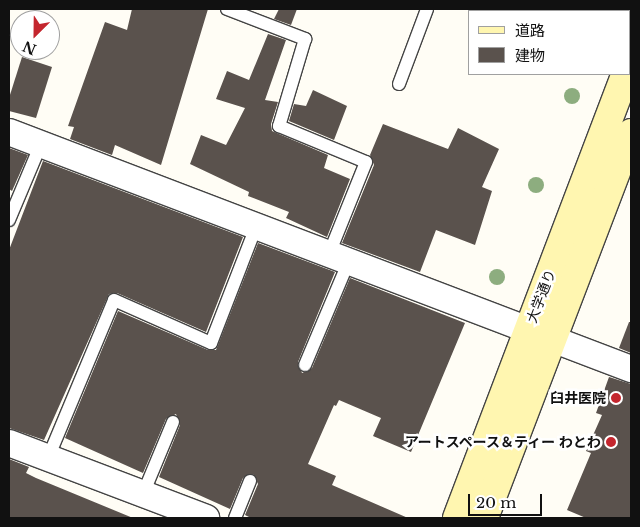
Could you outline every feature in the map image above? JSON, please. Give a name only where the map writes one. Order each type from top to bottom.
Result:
[{"type":"main road","name":"大学通り","points":[[484,518],[541,334],[626,75]]},
{"type":"main road","name":"大学通り","points":[[457,518],[631,133]]},
{"type":"street","points":[[9,132],[631,368]]},
{"type":"street","points":[[9,443],[206,518]]},
{"type":"lane","points":[[227,9],[305,39],[279,126],[366,162],[305,366]]},
{"type":"lane","points":[[399,84],[427,9]]},
{"type":"lane","points":[[9,220],[40,144]]},
{"type":"lane","points":[[48,458],[114,300],[211,343],[256,227]]},
{"type":"lane","points":[[143,494],[173,422]]},
{"type":"lane","points":[[235,518],[250,482]]},
{"type":"building","points":[[132,9],[208,9],[161,165],[115,145],[112,155],[70,139],[74,127],[68,126],[105,22],[127,30]]},
{"type":"building","points":[[279,9],[297,9],[291,25],[274,19]]},
{"type":"building","points":[[268,34],[286,40],[265,100],[278,102],[271,124],[272,131],[328,155],[324,168],[350,179],[327,237],[286,218],[289,212],[248,196],[249,192],[190,164],[201,135],[226,145],[245,108],[216,99],[227,71],[249,80]]},
{"type":"building","points":[[21,60],[31,60],[52,67],[36,118],[9,111],[9,98]]},
{"type":"building","points":[[313,90],[347,106],[334,140],[289,121],[294,104],[306,106]]},
{"type":"building","points":[[383,124],[448,149],[458,128],[499,149],[482,187],[492,191],[475,245],[436,230],[420,272],[342,243],[374,165],[370,155]]},
{"type":"building","points":[[9,148],[28,155],[12,191],[9,189]]},
{"type":"building","points":[[43,161],[243,237],[206,332],[117,293],[109,294],[44,440],[9,428],[9,250]]},
{"type":"building","points":[[258,243],[335,272],[298,362],[302,373],[312,368],[350,278],[465,323],[411,452],[373,436],[381,418],[339,400],[336,406],[334,405],[308,464],[336,476],[332,485],[408,518],[251,518],[245,515],[258,484],[253,474],[243,478],[230,509],[159,477],[180,425],[176,414],[166,419],[143,473],[65,438],[118,311],[208,350],[216,350]]},
{"type":"building","points":[[629,322],[631,322],[631,353],[619,348]]},
{"type":"building","points":[[609,377],[631,384],[631,518],[586,518],[567,510],[591,453],[586,451],[602,415],[596,413]]},
{"type":"building","points":[[9,459],[29,467],[26,473],[36,478],[133,518],[9,518]]},
{"type":"place","name":"臼井医院","points":[[616,398]]},
{"type":"place","name":"アートスペース＆ティー わとわ","points":[[611,442]]}]
